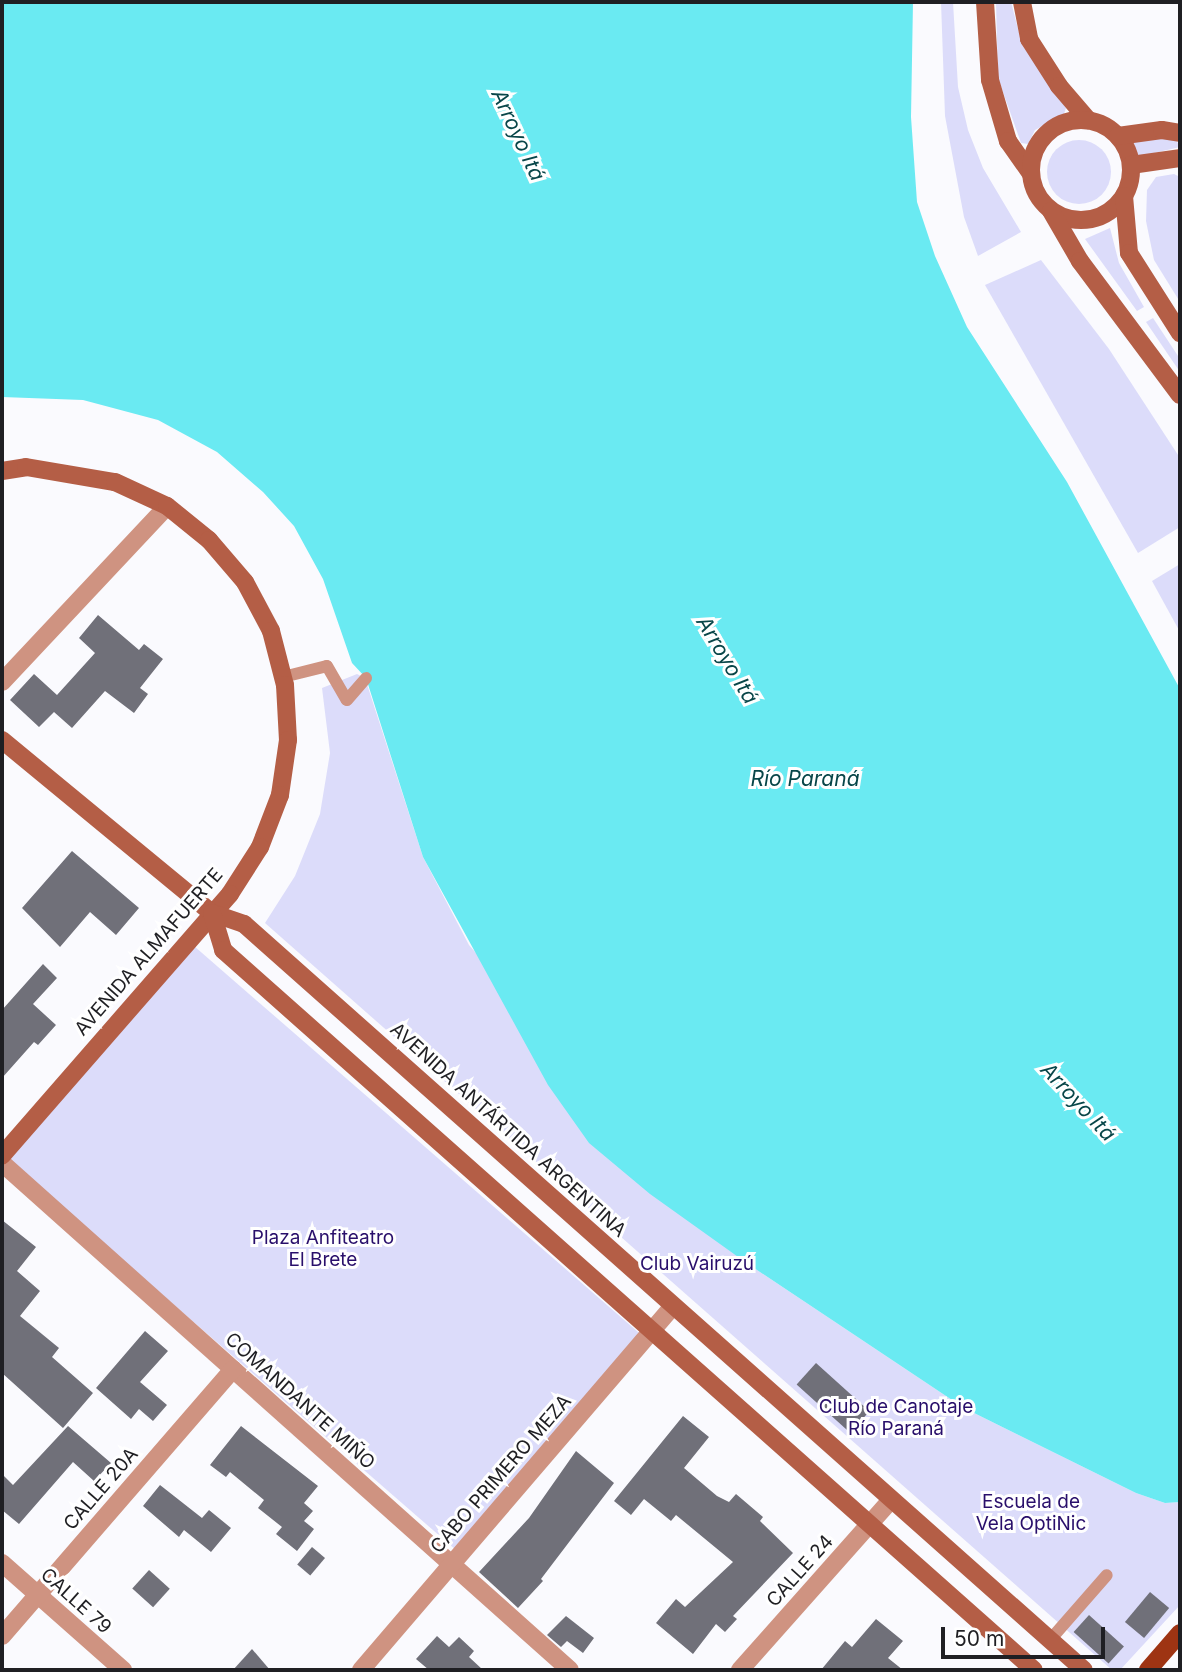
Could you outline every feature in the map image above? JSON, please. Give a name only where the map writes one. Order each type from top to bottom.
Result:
[{"type":"main road","points":[[985,2],[990,80],[1008,141],[1030,173],[1041,201],[1051,211],[1080,261],[1180,395]]},
{"type":"main road","points":[[1022,2],[1030,39],[1059,86],[1088,120],[1118,136],[1162,130],[1180,133]]},
{"type":"main road","points":[[1030,173],[1040,141],[1052,128],[1067,121],[1088,120]]},
{"type":"main road","points":[[1118,136],[1131,165],[1124,196],[1129,253],[1180,333]]},
{"type":"main road","points":[[1131,165],[1180,158]]},
{"type":"main road","points":[[1051,211],[1083,220],[1113,208],[1124,196]]},
{"type":"main road","name":"AVENIDA ALMAFUERTE","points":[[2,471],[26,467],[115,482],[167,506],[209,540],[245,582],[271,631],[283,677],[288,740],[280,795],[260,847],[230,894],[2,1155]]},
{"type":"main road","name":"AVENIDA ANTÁRTIDA ARGENTINA","points":[[2,740],[212,912],[244,923],[1084,1670]]},
{"type":"main road","points":[[212,912],[223,950],[1034,1670]]},
{"type":"main road","points":[[1148,1670],[1180,1633]]},
{"type":"street","points":[[2,682],[167,506]]},
{"type":"street","name":"COMANDANTE MIÑO","points":[[2,1163],[570,1670]]},
{"type":"street","name":"CABO PRIMERO MEZA","points":[[361,1670],[673,1306]]},
{"type":"street","name":"CALLE 20A","points":[[2,1636],[233,1369]]},
{"type":"street","name":"CALLE 24","points":[[740,1670],[891,1500]]},
{"type":"street","name":"CALLE 79","points":[[2,1563],[123,1670]]},
{"type":"lane","points":[[283,677],[327,666],[347,700],[366,678]]},
{"type":"lane","points":[[1050,1640],[1107,1575]]},
{"type":"green space","points":[[941,2],[953,2],[958,87],[968,130],[983,168],[1021,232],[978,256],[964,217],[945,116]]},
{"type":"green space","points":[[996,2],[1011,2],[1022,44],[1066,108],[1064,114],[1035,130],[1028,144],[1021,143],[998,78]]},
{"type":"green space","points":[[1161,135],[1175,138],[1180,147],[1137,157],[1133,141]]},
{"type":"green space","points":[[1073,140],[1085,140],[1102,149],[1109,160],[1109,184],[1102,195],[1085,204],[1073,204],[1061,199],[1052,190],[1047,178],[1047,166],[1052,154],[1061,145]]},
{"type":"green space","points":[[1174,174],[1180,177],[1180,302],[1154,260],[1146,221],[1147,190],[1156,177]]},
{"type":"green space","points":[[1110,228],[1119,263],[1144,307],[1137,311],[1085,239]]},
{"type":"green space","points":[[1041,260],[1109,349],[1180,458],[1180,527],[1138,553],[985,285]]},
{"type":"green space","points":[[1153,318],[1180,359],[1180,372],[1146,322]]},
{"type":"green space","points":[[1180,564],[1180,632],[1152,581]]},
{"type":"green space","points":[[357,674],[365,678],[423,857],[469,945],[748,1264],[964,1408],[1136,1493],[1165,1503],[1180,1502],[1180,1605],[1120,1670],[1112,1670],[265,923],[295,876],[320,814],[330,753],[322,688]]},
{"type":"green space","name":"Plaza Anfiteatro El Brete","points":[[194,946],[642,1336],[456,1550],[8,1160]]},
{"type":"water","name":"Río Paraná","points":[[2,2],[913,2],[911,117],[917,202],[935,256],[967,327],[1067,482],[1180,689],[1180,1502],[1165,1503],[1136,1493],[964,1408],[748,1264],[650,1194],[589,1143],[548,1085],[423,857],[366,678],[352,663],[323,579],[294,526],[263,492],[217,452],[158,420],[83,400],[2,397]]},
{"type":"building","points":[[98,615],[139,650],[144,644],[163,659],[140,688],[148,694],[134,713],[105,691],[72,728],[54,712],[39,727],[10,700],[34,674],[57,695],[95,653],[79,638]]},
{"type":"building","points":[[72,851],[139,908],[116,935],[90,912],[60,947],[22,908]]},
{"type":"building","points":[[43,964],[57,978],[33,1004],[56,1025],[38,1045],[34,1042],[2,1078],[2,1010]]},
{"type":"building","points":[[2,1220],[36,1247],[17,1271],[40,1291],[20,1316],[59,1348],[52,1357],[93,1393],[63,1428],[2,1373]]},
{"type":"building","points":[[145,1331],[168,1351],[140,1382],[167,1405],[153,1421],[139,1409],[131,1419],[96,1388]]},
{"type":"building","points":[[816,1363],[870,1411],[850,1433],[797,1385]]},
{"type":"building","points":[[683,1416],[709,1437],[684,1468],[717,1496],[729,1502],[736,1494],[763,1517],[760,1521],[793,1553],[733,1616],[737,1619],[725,1632],[716,1624],[693,1654],[656,1623],[676,1599],[685,1607],[733,1562],[676,1515],[671,1521],[644,1499],[631,1515],[614,1501]]},
{"type":"building","points":[[68,1426],[111,1463],[94,1481],[73,1462],[19,1524],[2,1510],[2,1474],[13,1485]]},
{"type":"building","points":[[241,1426],[318,1486],[304,1503],[313,1511],[304,1521],[314,1529],[297,1551],[276,1534],[282,1527],[258,1508],[264,1500],[230,1472],[226,1477],[210,1465]]},
{"type":"building","points":[[576,1451],[614,1483],[541,1579],[543,1581],[518,1608],[479,1572],[529,1518]]},
{"type":"building","points":[[160,1485],[202,1518],[209,1510],[231,1528],[211,1552],[184,1530],[179,1537],[143,1506]]},
{"type":"building","points":[[312,1547],[325,1558],[310,1576],[297,1565]]},
{"type":"building","points":[[149,1570],[170,1589],[153,1607],[132,1589]]},
{"type":"building","points":[[1150,1592],[1169,1608],[1144,1638],[1125,1622]]},
{"type":"building","points":[[1089,1615],[1124,1646],[1109,1664],[1074,1632]]},
{"type":"building","points":[[566,1616],[594,1638],[583,1653],[567,1641],[561,1647],[547,1635]]},
{"type":"building","points":[[876,1619],[903,1641],[888,1658],[903,1670],[821,1670],[845,1641],[852,1647]]},
{"type":"building","points":[[437,1636],[449,1647],[459,1637],[474,1651],[469,1657],[483,1670],[429,1670],[416,1659]]},
{"type":"building","points":[[252,1649],[270,1670],[233,1670]]},
{"type":"water label","name":"Arroyo Itá","points":[[518,135]]},
{"type":"water label","name":"Arroyo Itá","points":[[727,660]]},
{"type":"water label","name":"Arroyo Itá","points":[[1078,1102]]},
{"type":"park label","name":"Club Vairuzú","points":[[697,1264]]},
{"type":"park label","name":"Club de Canotaje Río Paraná","points":[[896,1418]]},
{"type":"park label","name":"Escuela de Vela OptiNic","points":[[1031,1513]]}]
